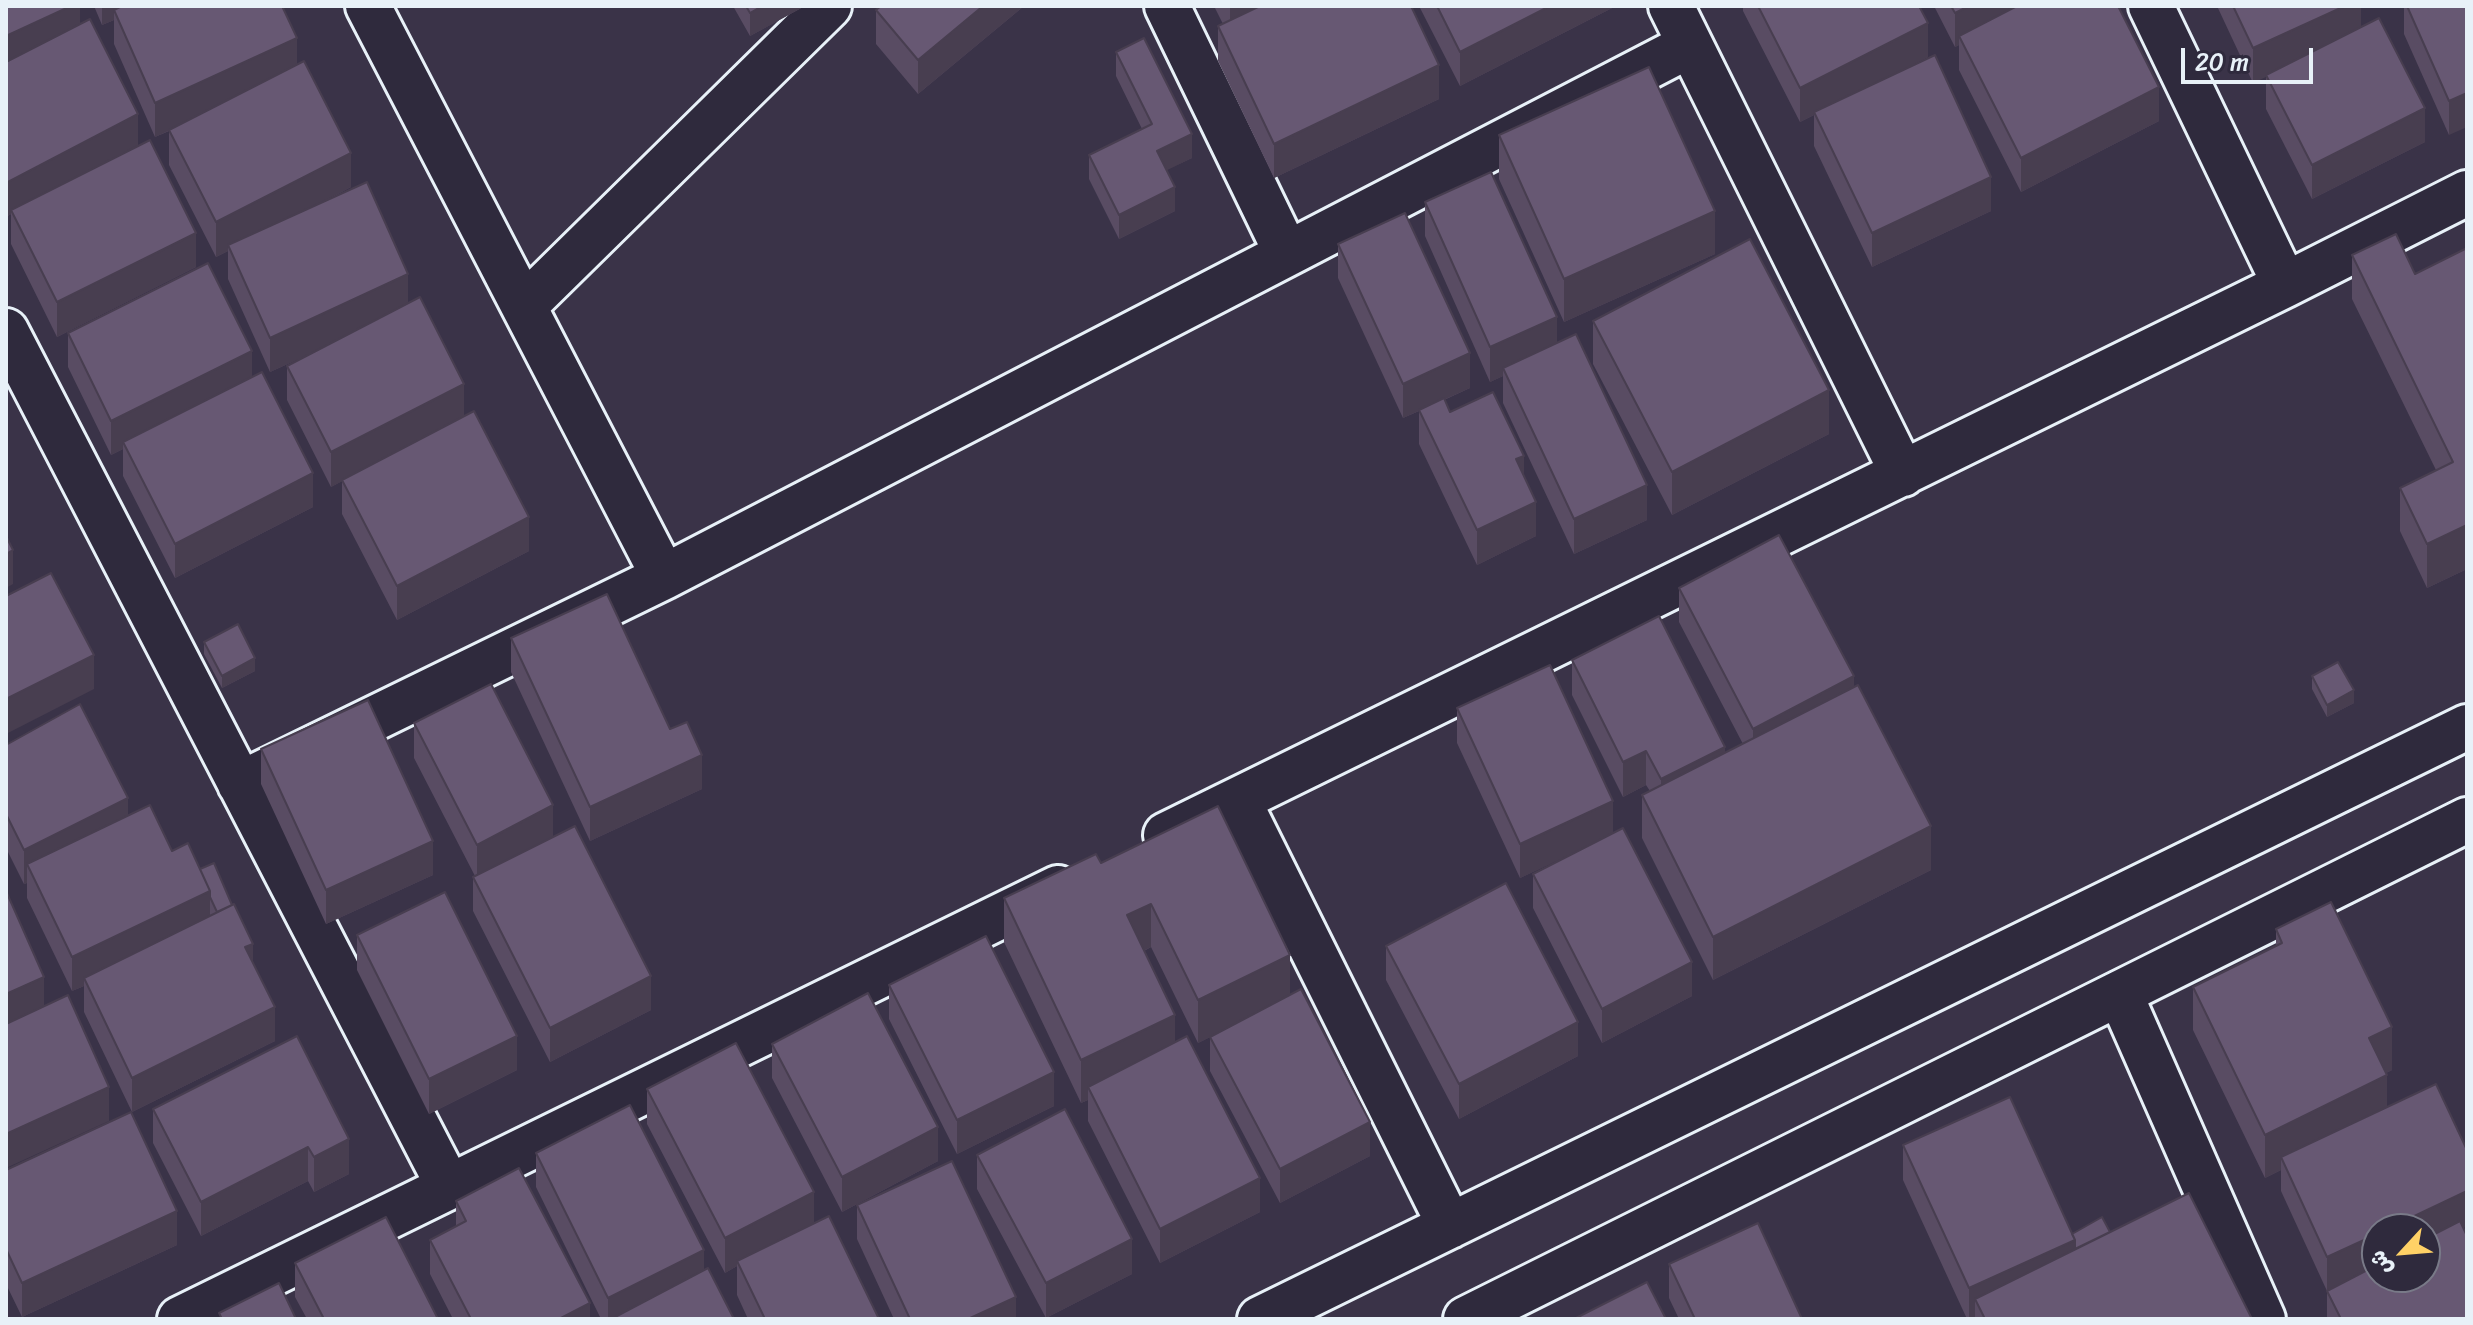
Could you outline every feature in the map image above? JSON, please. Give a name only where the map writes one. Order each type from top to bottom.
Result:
[{"type":"street","points":[[368,6],[664,577]]},
{"type":"street","points":[[524,306],[829,6]]},
{"type":"street","points":[[1167,6],[1287,254]]},
{"type":"street","points":[[1671,6],[1903,474]]},
{"type":"street","points":[[2151,6],[2285,285]]},
{"type":"street","points":[[240,784],[664,577],[1690,45]]},
{"type":"street","points":[[1137,849],[1903,474],[2467,193]]},
{"type":"street","points":[[6,331],[449,1187]]},
{"type":"street","points":[[1260,1319],[2467,727]]},
{"type":"street","points":[[1238,800],[1450,1226]]},
{"type":"street","points":[[1466,1319],[2467,820]]},
{"type":"street","points":[[180,1319],[1094,870]]},
{"type":"street","points":[[2120,994],[2263,1319]]},
{"type":"building","points":[[6,6],[71,6],[6,36]]},
{"type":"building","points":[[122,6],[282,6],[297,38],[155,103],[114,10]]},
{"type":"building","points":[[746,6],[762,6],[750,13]]},
{"type":"building","points":[[881,6],[983,6],[918,60],[876,10]]},
{"type":"building","points":[[1260,6],[1411,6],[1439,65],[1274,144],[1218,26]]},
{"type":"building","points":[[1437,6],[1550,6],[1460,52]]},
{"type":"building","points":[[1758,6],[1919,6],[1928,23],[1800,88]]},
{"type":"building","points":[[1951,6],[1969,6],[1955,13]]},
{"type":"building","points":[[2017,6],[2118,6],[2159,87],[2021,158],[1959,36]]},
{"type":"building","points":[[2233,6],[2345,6],[2253,48]]},
{"type":"building","points":[[2407,6],[2467,6],[2467,93],[2449,101]]},
{"type":"building","points":[[2379,18],[2425,108],[2312,165],[2266,75]]},
{"type":"building","points":[[90,19],[138,114],[6,183],[6,62]]},
{"type":"building","points":[[1144,38],[1192,134],[1157,151],[1175,187],[1119,215],[1089,155],[1152,124],[1116,52]]},
{"type":"building","points":[[1935,55],[1991,177],[1872,233],[1814,112]]},
{"type":"building","points":[[304,61],[351,153],[216,222],[169,130]]},
{"type":"building","points":[[1649,67],[1715,211],[1564,279],[1499,135]]},
{"type":"building","points":[[150,140],[196,233],[57,302],[11,210]]},
{"type":"building","points":[[1491,172],[1557,317],[1490,347],[1425,202]]},
{"type":"building","points":[[367,182],[408,274],[270,338],[228,245]]},
{"type":"building","points":[[1405,213],[1470,353],[1403,384],[1338,244]]},
{"type":"building","points":[[2396,234],[2415,274],[2467,248],[2467,525],[2427,544],[2400,488],[2453,462],[2352,255]]},
{"type":"building","points":[[1750,239],[1829,390],[1672,472],[1593,321]]},
{"type":"building","points":[[208,263],[252,351],[111,421],[68,333]]},
{"type":"building","points":[[420,297],[464,384],[331,452],[287,366]]},
{"type":"building","points":[[1576,334],[1647,485],[1574,519],[1503,368]]},
{"type":"building","points":[[262,372],[313,473],[175,544],[123,442]]},
{"type":"building","points":[[1493,392],[1524,456],[1516,459],[1536,502],[1477,530],[1419,410],[1444,398],[1450,412]]},
{"type":"building","points":[[474,411],[529,517],[397,586],[342,480]]},
{"type":"building","points":[[1779,535],[1854,676],[1753,729],[1679,588]]},
{"type":"building","points":[[6,536],[13,550],[6,554]]},
{"type":"building","points":[[51,573],[94,655],[6,699],[6,596]]},
{"type":"building","points":[[607,594],[670,729],[687,722],[702,755],[590,807],[511,638]]},
{"type":"building","points":[[1659,616],[1725,747],[1661,779],[1646,751],[1623,762],[1572,660]]},
{"type":"building","points":[[238,624],[255,658],[222,676],[204,642]]},
{"type":"building","points":[[2338,662],[2354,690],[2327,705],[2312,676]]},
{"type":"building","points":[[1550,665],[1613,801],[1520,844],[1457,708]]},
{"type":"building","points":[[491,684],[553,805],[477,845],[414,723]]},
{"type":"building","points":[[1858,685],[1931,826],[1713,937],[1642,795]]},
{"type":"building","points":[[368,700],[433,841],[326,890],[261,749]]},
{"type":"building","points":[[80,704],[128,798],[24,850],[6,814],[6,745]]},
{"type":"building","points":[[150,805],[172,851],[188,843],[210,891],[72,957],[27,864]]},
{"type":"building","points":[[1218,806],[1290,955],[1198,1000],[1151,904],[1127,915],[1175,1015],[1081,1060],[1004,898],[1096,854],[1101,863]]},
{"type":"building","points":[[575,826],[651,976],[550,1028],[473,877]]},
{"type":"building","points":[[1623,828],[1692,962],[1602,1009],[1533,874]]},
{"type":"building","points":[[214,863],[232,905],[217,912],[200,869]]},
{"type":"building","points":[[1506,883],[1578,1022],[1459,1084],[1386,946]]},
{"type":"building","points":[[6,891],[44,977],[6,994]]},
{"type":"building","points":[[445,892],[517,1036],[429,1079],[357,935]]},
{"type":"building","points":[[2331,902],[2392,1027],[2369,1038],[2387,1075],[2265,1135],[2193,987],[2282,943],[2276,929]]},
{"type":"building","points":[[234,904],[253,944],[245,947],[275,1007],[132,1078],[84,978]]},
{"type":"building","points":[[986,936],[1054,1072],[957,1120],[889,985]]},
{"type":"building","points":[[1301,989],[1370,1122],[1280,1169],[1210,1037]]},
{"type":"building","points":[[868,993],[938,1127],[842,1177],[772,1044]]},
{"type":"building","points":[[68,995],[109,1087],[6,1134],[6,1024]]},
{"type":"building","points":[[297,1036],[349,1139],[314,1157],[308,1147],[201,1202],[153,1109]]},
{"type":"building","points":[[1187,1036],[1260,1178],[1160,1229],[1088,1087]]},
{"type":"building","points":[[736,1043],[814,1192],[725,1238],[647,1089]]},
{"type":"building","points":[[2436,1084],[2467,1150],[2467,1191],[2421,1213],[2361,1213],[2361,1241],[2327,1257],[2281,1157]]},
{"type":"building","points":[[2010,1097],[2075,1240],[1969,1288],[1903,1145]]},
{"type":"building","points":[[630,1105],[704,1250],[608,1298],[536,1153]]},
{"type":"building","points":[[1065,1109],[1132,1239],[1046,1283],[977,1155]]},
{"type":"building","points":[[131,1112],[177,1211],[22,1283],[6,1249],[6,1170]]},
{"type":"building","points":[[952,1161],[1016,1297],[968,1319],[910,1319],[857,1205]]},
{"type":"building","points":[[519,1168],[590,1303],[559,1319],[471,1319],[430,1240],[466,1221],[456,1201]]},
{"type":"building","points":[[2189,1193],[2252,1319],[1985,1319],[1975,1299]]},
{"type":"building","points":[[829,1216],[879,1319],[765,1319],[737,1261]]},
{"type":"building","points":[[386,1217],[438,1319],[324,1319],[295,1263]]},
{"type":"building","points":[[2102,1217],[2110,1232],[2075,1249],[2072,1234]]},
{"type":"building","points":[[2460,1221],[2467,1236],[2467,1319],[2341,1319],[2327,1291],[2361,1273],[2361,1293],[2441,1293],[2441,1231]]},
{"type":"building","points":[[1758,1223],[1802,1319],[1695,1319],[1669,1264]]},
{"type":"building","points":[[708,1268],[734,1319],[616,1319],[615,1317]]},
{"type":"building","points":[[1647,1282],[1666,1319],[1574,1319]]},
{"type":"building","points":[[279,1283],[296,1319],[222,1319],[219,1313]]}]
